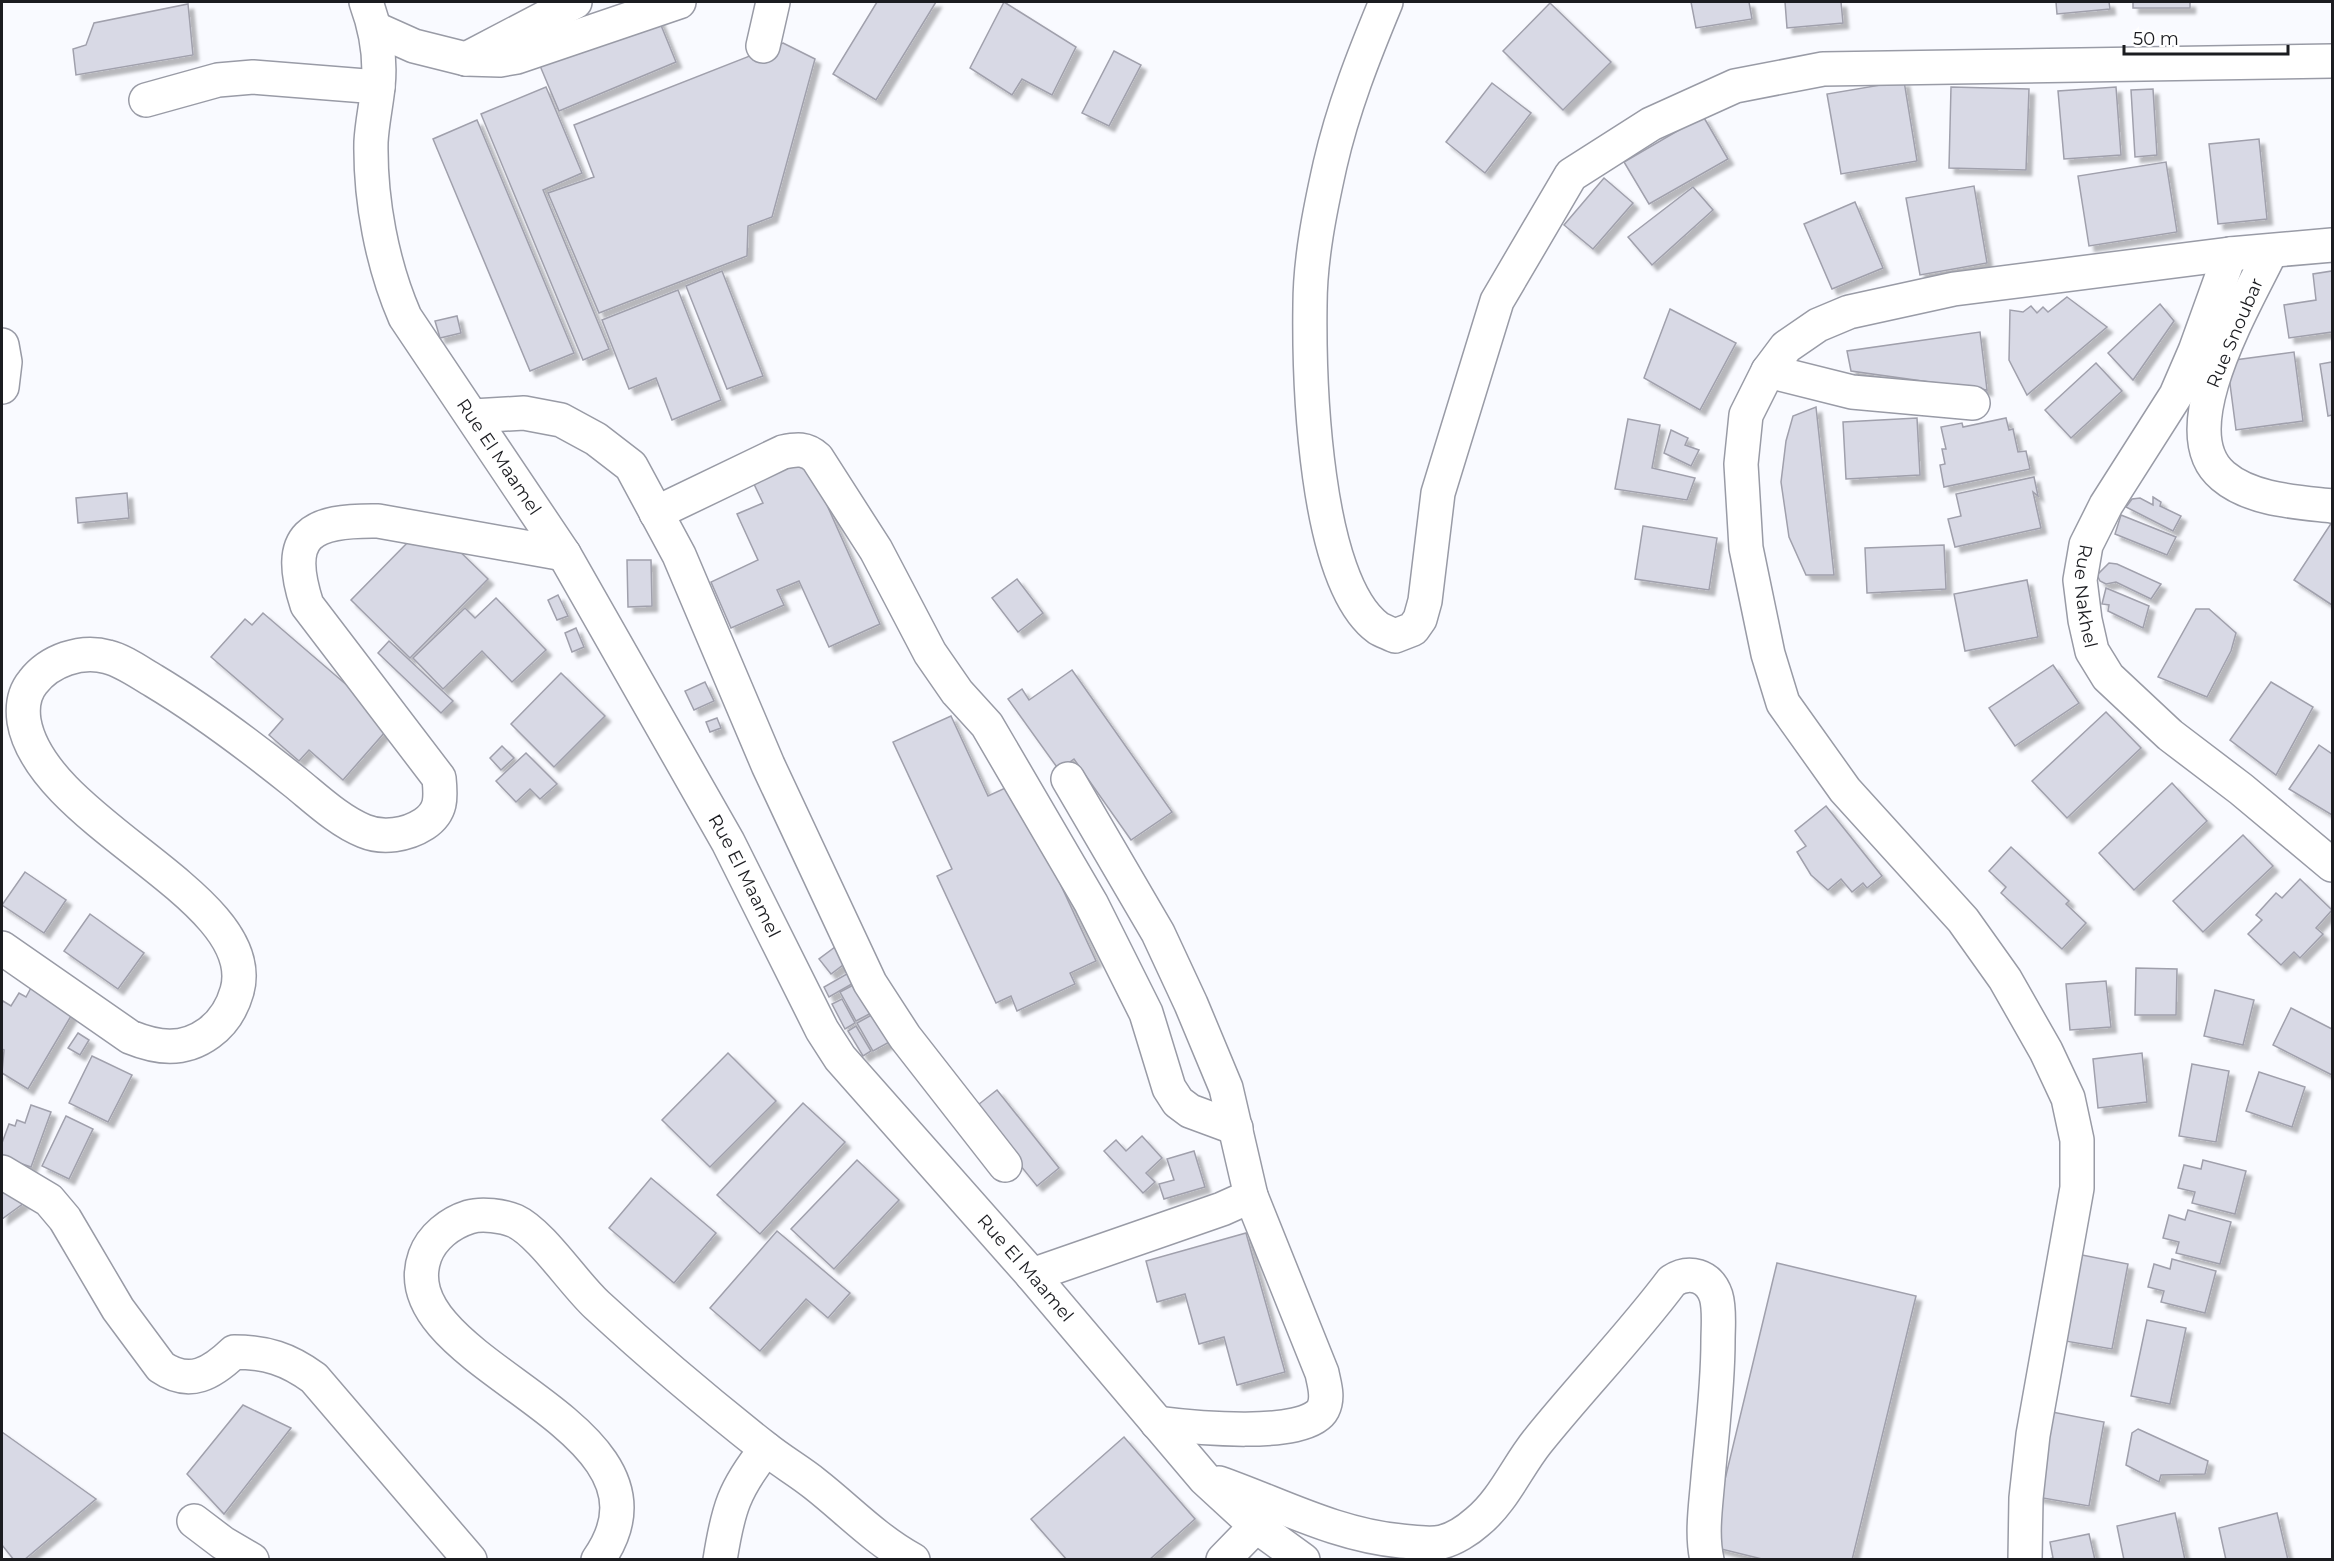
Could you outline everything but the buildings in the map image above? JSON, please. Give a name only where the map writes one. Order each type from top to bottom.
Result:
[{"type":"street","points":[[466,59],[575,2]]},
{"type":"street","points":[[371,15],[414,46],[466,59],[500,60],[516,57],[679,2]]},
{"type":"street","points":[[763,46],[773,2]]},
{"type":"street","points":[[1386,2],[1352,86],[1330,165],[1310,303],[1317,467],[1327,516],[1345,577],[1353,594],[1365,615],[1378,628],[1395,636],[1413,629],[1420,619],[1425,602],[1438,494],[1497,301],[1571,175],[1651,124],[1735,86],[1823,69],[2332,61]]},
{"type":"street","name":"Rue El Maamel","points":[[371,15],[378,87],[371,143],[373,184],[390,283],[405,317],[564,554],[728,842],[822,1030],[840,1058],[1032,1275],[1205,1479],[1256,1526],[1303,1560]]},
{"type":"street","points":[[146,100],[218,80],[253,77],[378,87]]},
{"type":"street","points":[[2025,1560],[2026,1498],[2033,1435],[2077,1188],[2077,1140],[2068,1098],[2046,1051],[2005,979],[1963,920],[1845,790],[1783,703],[1774,680],[1746,548],[1741,464],[1746,415],[1768,371],[1785,347],[1818,325],[1849,312],[1887,302],[1954,290],[2230,254],[2332,244]]},
{"type":"street","name":"Rue Snoubar","points":[[2271,251],[2217,369],[2205,406],[2204,444],[2209,459],[2222,476],[2241,488],[2292,501],[2332,506]]},
{"type":"street","name":"Rue Nakhel","points":[[2230,254],[2195,351],[2176,394],[2106,505],[2086,546],[2080,580],[2085,620],[2092,651],[2109,677],[2170,735],[2241,789],[2332,865]]},
{"type":"street","points":[[2,345],[5,362],[2,387]]},
{"type":"street","points":[[1768,371],[1852,392],[1973,403]]},
{"type":"street","points":[[473,416],[524,413],[561,420],[596,439],[631,466],[679,555],[768,765],[870,983],[905,1036],[1005,1165]]},
{"type":"street","points":[[656,513],[783,452],[798,449],[810,452],[817,458],[876,550],[930,653],[957,692],[987,725],[1091,903],[1146,1013],[1169,1088],[1178,1102],[1190,1111],[1236,1128]]},
{"type":"street","points":[[2,948],[130,1037],[151,1045],[177,1047],[198,1041],[218,1027],[232,1009],[239,984],[237,962],[230,940],[213,916],[63,790],[13,729],[28,687],[41,671],[60,660],[82,655],[107,656],[129,666],[208,715],[339,817],[365,832],[396,836],[419,827],[435,816],[441,799],[439,778],[307,605],[298,577],[297,556],[302,541],[314,531],[328,526],[352,521],[378,521],[564,554]]},
{"type":"street","points":[[1068,779],[1158,933],[1226,1088],[1251,1196],[1322,1373],[1326,1390],[1323,1410],[1315,1418],[1274,1427],[1205,1428],[1157,1423]]},
{"type":"street","points":[[2,1172],[49,1200],[65,1219],[118,1309],[161,1367],[171,1374],[186,1377],[202,1375],[216,1369],[234,1352],[274,1355],[294,1363],[314,1378],[470,1560]]},
{"type":"street","points":[[1032,1275],[1222,1209],[1251,1196]]},
{"type":"street","points":[[598,1560],[606,1548],[616,1508],[613,1484],[606,1465],[576,1433],[462,1343],[438,1318],[428,1303],[422,1286],[422,1265],[428,1249],[456,1221],[475,1216],[496,1216],[515,1221],[532,1233],[596,1304],[766,1449],[814,1483],[887,1545],[913,1560]]},
{"type":"street","points":[[1205,1479],[1326,1525],[1359,1534],[1418,1543],[1442,1542],[1460,1534],[1479,1521],[1498,1499],[1535,1444],[1597,1374],[1672,1281],[1682,1275],[1691,1274],[1709,1284],[1716,1296],[1718,1311],[1718,1369],[1705,1521],[1707,1560]]},
{"type":"street","points":[[720,1560],[731,1506],[738,1488],[766,1449]]},
{"type":"street","points":[[194,1521],[223,1544],[252,1560]]},
{"type":"street","points":[[1223,1560],[1256,1526]]}]
